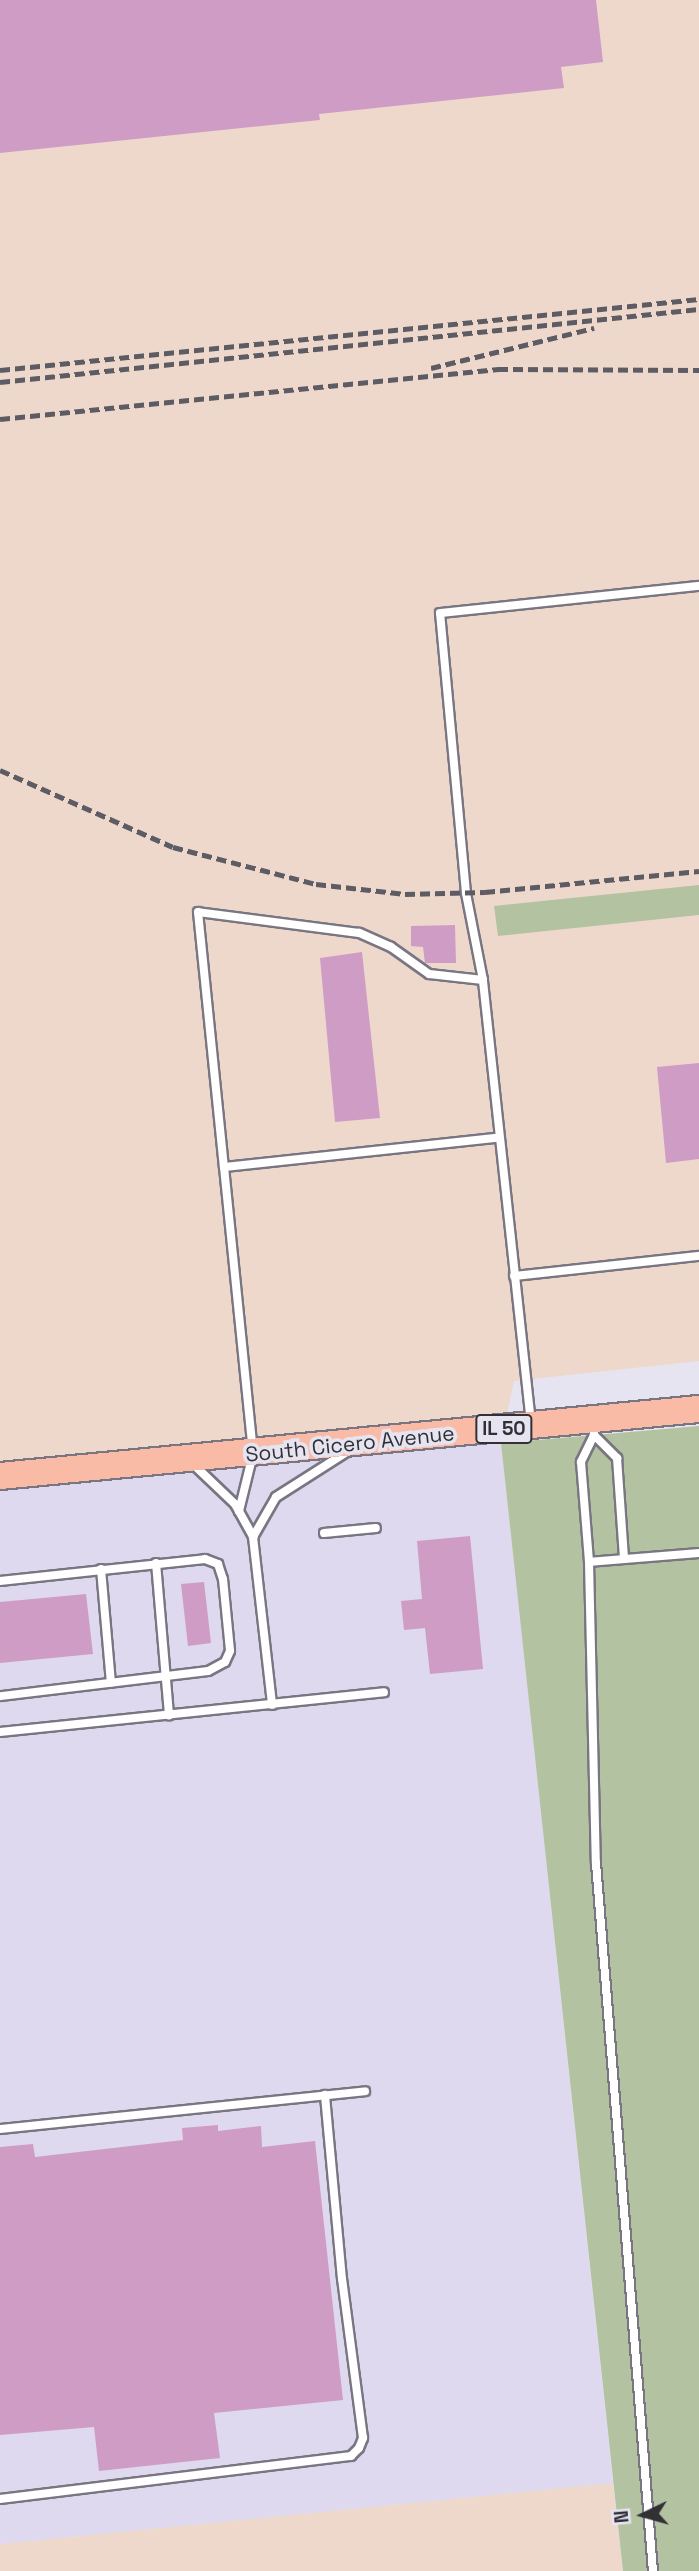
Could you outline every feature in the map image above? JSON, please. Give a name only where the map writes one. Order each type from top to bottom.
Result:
[{"type":"main road","name":"South Cicero Avenue","points":[[0,1476],[531,1426],[593,1427],[699,1409]]},
{"type":"lane","points":[[531,1426],[497,1138],[483,980],[466,893],[440,613],[699,586]]},
{"type":"lane","points":[[239,1511],[253,1454],[198,912],[359,933],[391,947],[429,974],[483,980]]},
{"type":"lane","points":[[224,1167],[497,1138]]},
{"type":"lane","points":[[514,1276],[699,1256]]},
{"type":"lane","points":[[593,1427],[617,1458],[624,1559]]},
{"type":"lane","points":[[593,1427],[581,1462],[589,1562],[599,1921],[653,2571]]},
{"type":"lane","points":[[253,1537],[276,1497],[361,1443]]},
{"type":"lane","points":[[189,1459],[239,1511],[253,1537],[272,1705]]},
{"type":"lane","points":[[324,1533],[376,1528]]},
{"type":"lane","points":[[589,1562],[699,1553]]},
{"type":"lane","points":[[0,1581],[205,1559],[218,1564],[228,1619],[230,1651],[225,1662],[208,1671],[0,1696]]},
{"type":"lane","points":[[156,1563],[169,1715]]},
{"type":"lane","points":[[102,1569],[111,1683]]},
{"type":"lane","points":[[0,1732],[384,1692]]},
{"type":"lane","points":[[0,2129],[365,2091]]},
{"type":"lane","points":[[0,2499],[351,2456],[359,2448],[363,2438],[342,2279],[326,2095]]},
{"type":"shaded area","points":[[0,0],[699,0],[699,1361],[514,1381],[501,1443],[0,1486]]},
{"type":"shaded area","points":[[501,1443],[613,2483],[0,2544],[0,1486]]},
{"type":"shaded area","points":[[613,2483],[623,2571],[0,2571],[0,2544]]},
{"type":"green space","points":[[699,885],[699,915],[498,936],[494,906]]},
{"type":"green space","points":[[699,1426],[699,2571],[623,2571],[501,1443]]},
{"type":"building","points":[[0,0],[596,0],[603,62],[561,67],[564,88],[319,114],[320,120],[0,153]]},
{"type":"building","points":[[455,925],[456,963],[425,963],[423,947],[411,946],[411,926]]},
{"type":"building","points":[[362,952],[380,1118],[335,1122],[320,958]]},
{"type":"building","points":[[699,1063],[699,1159],[666,1163],[657,1067]]},
{"type":"building","points":[[470,1536],[483,1669],[430,1674],[425,1628],[404,1630],[401,1601],[422,1599],[417,1541]]},
{"type":"building","points":[[204,1582],[211,1643],[188,1646],[181,1584]]},
{"type":"building","points":[[86,1594],[93,1654],[0,1663],[0,1602]]},
{"type":"building","points":[[218,2125],[218,2131],[261,2126],[262,2147],[315,2141],[343,2400],[214,2413],[220,2458],[99,2471],[94,2427],[0,2435],[0,2147],[33,2144],[35,2157],[183,2140],[182,2128]]},
{"type":"railway","points":[[0,370],[699,299]]},
{"type":"railway","points":[[0,382],[699,309]]},
{"type":"railway","points":[[431,368],[594,328]]},
{"type":"railway","points":[[0,419],[498,369],[699,370]]},
{"type":"railway","points":[[0,770],[173,847],[316,884],[405,894],[485,892],[699,871]]}]
